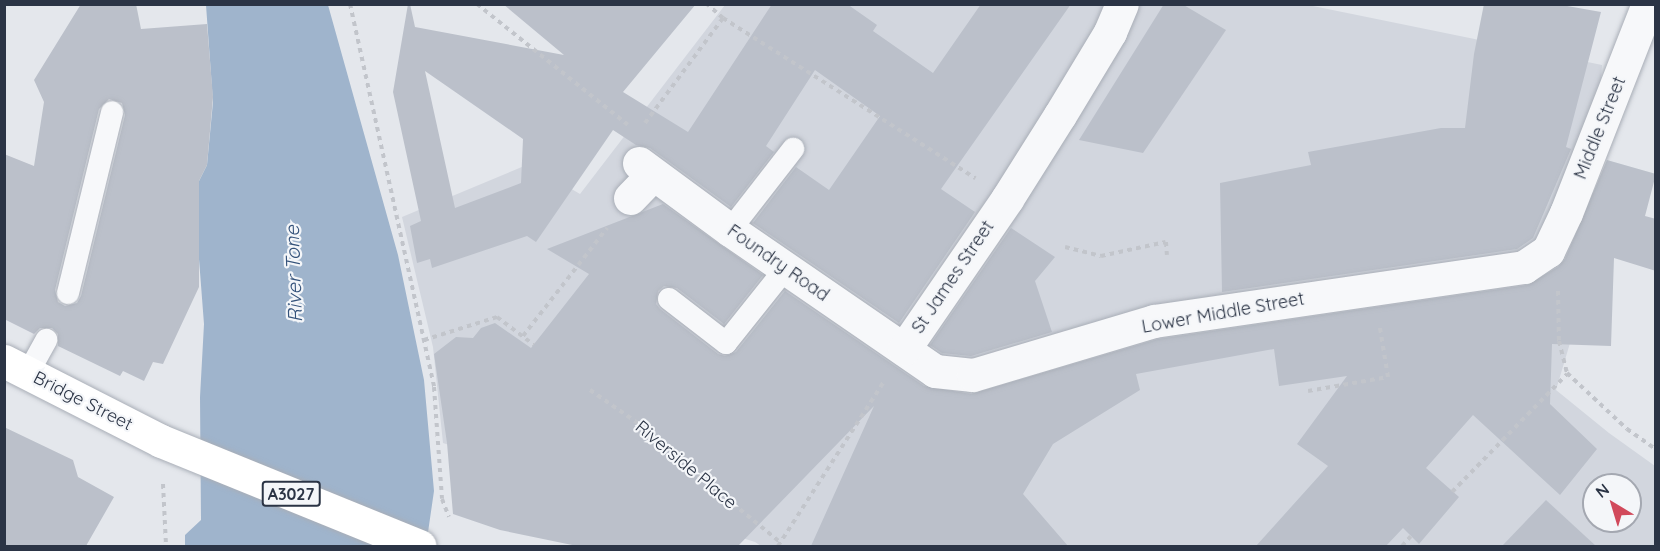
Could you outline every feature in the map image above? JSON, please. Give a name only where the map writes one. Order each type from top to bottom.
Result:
[{"type":"main road","name":"Bridge Street","points":[[16,367],[161,441]]},
{"type":"main road","name":"A3027","points":[[161,441],[420,546]]},
{"type":"street","name":"St James Street","points":[[904,350],[1007,198],[1093,60],[1122,4]]},
{"type":"street","name":"Middle Street","points":[[1548,251],[1566,213],[1648,4]]},
{"type":"street","points":[[630,198],[643,157]]},
{"type":"street","name":"Foundry Road","points":[[643,157],[729,230],[904,350]]},
{"type":"street","name":"Lower Middle Street","points":[[904,350],[935,371],[973,375],[1154,321],[1524,267],[1548,251]]},
{"type":"lane","points":[[69,293],[112,112]]},
{"type":"lane","points":[[729,230],[793,149]]},
{"type":"lane","points":[[669,299],[726,343],[785,269]]},
{"type":"lane","points":[[16,367],[46,340]]},
{"type":"path","points":[[350,4],[434,387],[442,499],[452,527]]},
{"type":"path","points":[[477,4],[628,126]]},
{"type":"path","points":[[707,4],[723,18],[1007,198]]},
{"type":"path","points":[[643,157],[723,18]]},
{"type":"path","points":[[523,336],[630,198]]},
{"type":"path","points":[[1065,247],[1101,256],[1166,242],[1167,255]]},
{"type":"path","points":[[1308,391],[1388,377],[1374,288]]},
{"type":"path","points":[[424,340],[497,317],[534,345]]},
{"type":"path","points":[[1559,341],[1567,374],[1627,429],[1656,449]]},
{"type":"path","name":"St James Street","points":[[779,544],[904,350]]},
{"type":"path","points":[[1452,492],[1567,374]]},
{"type":"path","name":"Riverside Place","points":[[590,390],[645,428],[779,544]]},
{"type":"path","points":[[161,441],[166,546]]},
{"type":"path","points":[[1402,546],[1412,536]]},
{"type":"shaded area","points":[[725,5],[1308,5],[1602,65],[1587,286],[1556,390],[1609,433],[1655,466],[1655,546],[761,546],[755,542],[443,443],[433,347],[402,217],[529,164],[580,194]]},
{"type":"water","name":"River Tone","points":[[206,5],[328,5],[398,255],[424,380],[434,491],[426,546],[185,546],[185,535],[201,520],[200,397],[204,324],[197,233],[199,181],[207,165],[213,102]]},
{"type":"building","points":[[81,4],[136,4],[141,29],[207,24],[213,97],[207,165],[199,181],[199,287],[163,364],[153,362],[144,381],[123,371],[120,376],[58,346],[58,334],[52,328],[40,328],[34,334],[4,319],[4,154],[34,166],[44,102],[34,80]],"holes":[[[109,99],[122,103],[125,115],[81,296],[77,303],[65,306],[58,302],[55,290],[99,109]]]},
{"type":"building","points":[[408,4],[410,4],[415,27],[564,55],[503,4],[696,4],[623,92],[688,132],[772,4],[847,4],[877,25],[873,31],[933,73],[981,4],[1071,4],[941,189],[975,212],[899,323],[753,223],[796,167],[829,190],[880,116],[815,70],[766,146],[774,152],[731,207],[650,148],[636,145],[613,130],[536,242],[527,236],[432,268],[430,259],[417,263],[410,226],[421,221],[393,92]],"holes":[[[425,71],[523,139],[521,183],[455,208]]]},
{"type":"building","points":[[1164,4],[1182,4],[1226,30],[1143,153],[1079,140]]},
{"type":"building","points":[[1484,4],[1556,4],[1601,12],[1566,147],[1571,149],[1533,238],[1517,249],[1222,292],[1220,183],[1311,165],[1308,152],[1441,128],[1465,128],[1474,54]]},
{"type":"building","points":[[1607,160],[1656,174],[1645,216],[1656,219],[1656,271],[1614,258],[1611,346],[1552,344],[1550,404],[1597,449],[1560,495],[1473,415],[1426,468],[1459,497],[1419,544],[1403,528],[1386,546],[1256,546],[1328,466],[1297,444],[1347,376],[1279,386],[1274,349],[1136,374],[1140,390],[1053,444],[1023,494],[1068,546],[811,546],[874,406],[738,546],[577,546],[500,530],[453,514],[447,443],[434,354],[456,337],[473,338],[481,328],[495,323],[531,348],[589,274],[547,249],[663,204],[763,275],[724,324],[677,288],[664,286],[658,291],[656,304],[660,309],[718,354],[725,356],[736,352],[785,291],[924,386],[971,394],[1158,339],[1527,285],[1558,267],[1565,259]]},
{"type":"building","points":[[1011,228],[1055,257],[1035,281],[1052,332],[971,356],[942,353],[930,345]]},
{"type":"building","points":[[4,427],[73,460],[78,477],[114,497],[86,546],[4,546]]},
{"type":"building","points":[[1546,500],[1596,546],[1502,546]]}]
